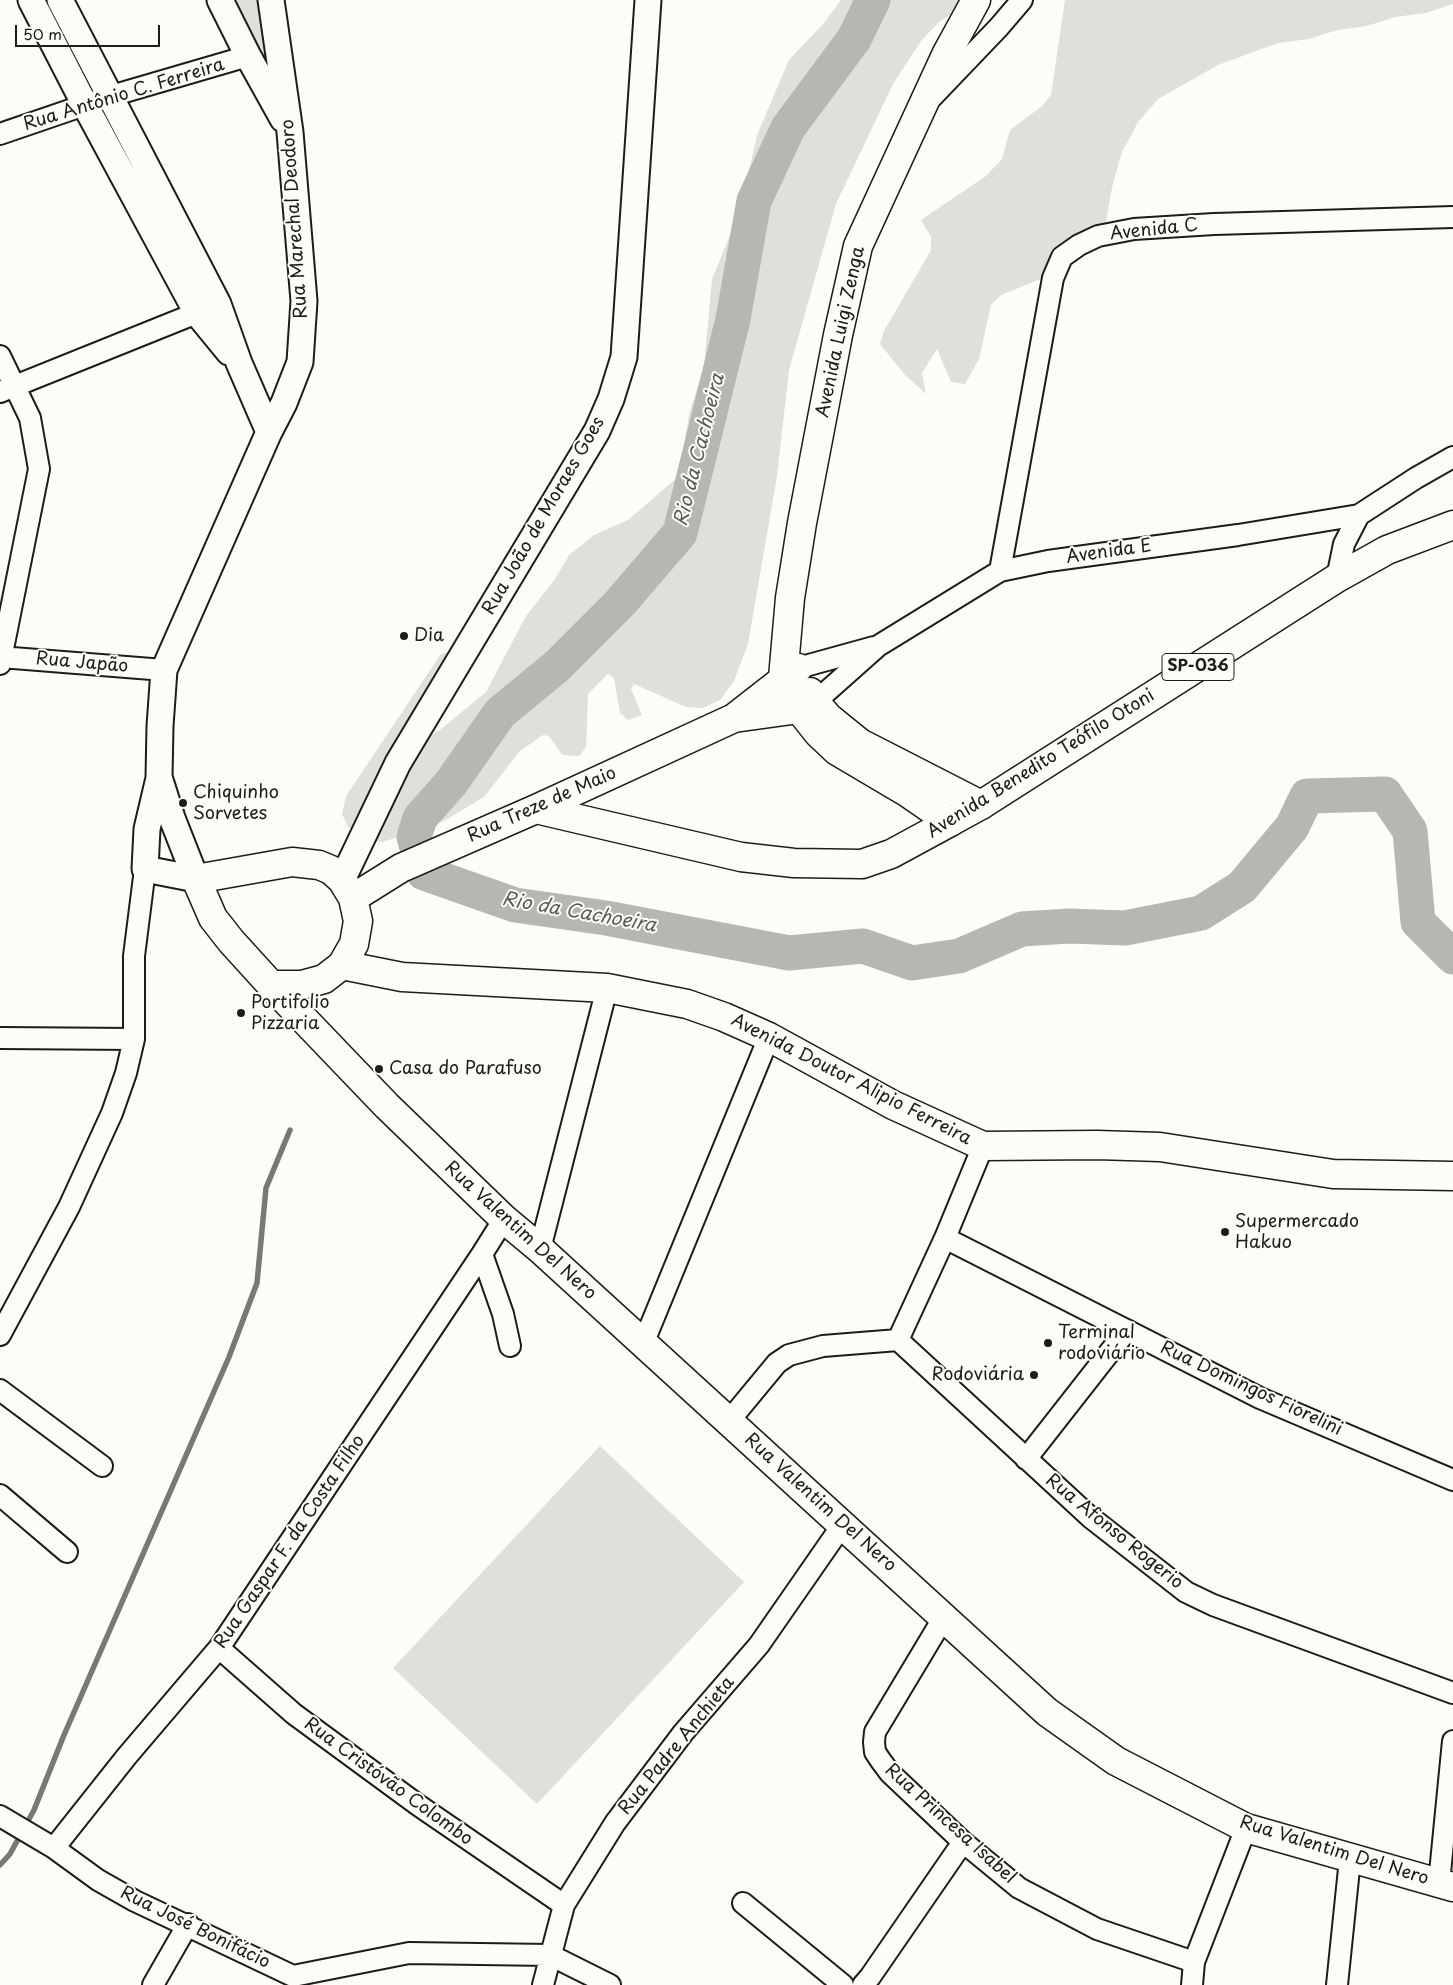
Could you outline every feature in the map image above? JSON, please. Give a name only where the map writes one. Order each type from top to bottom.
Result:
[{"type":"main road","name":"Avenida Luigi Zenga","points":[[789,667],[790,598],[802,523],[838,335],[858,246],[946,55],[976,0]]},
{"type":"main road","name":"Avenida Benedito Teófilo Otoni","points":[[536,809],[741,857],[794,863],[862,864],[891,854],[981,805],[1337,578],[1387,550],[1453,525]]},
{"type":"main road","name":"Rua Treze de Maio","points":[[734,718],[789,667]]},
{"type":"main road","points":[[789,667],[818,733],[836,751],[908,792],[950,822]]},
{"type":"main road","name":"Rua Treze de Maio","points":[[348,889],[536,809],[734,718],[807,706]]},
{"type":"main road","points":[[807,706],[828,717],[860,744],[981,805]]},
{"type":"main road","points":[[292,862],[319,865],[330,870],[348,889],[358,921],[354,944],[342,965],[324,978],[302,986],[271,985],[213,918],[196,879],[292,862]]},
{"type":"main road","name":"Avenida Doutor Alipio Ferreira","points":[[342,965],[402,977],[607,988],[687,1004],[724,1017],[769,1037],[893,1105],[983,1146],[1097,1145],[1160,1147],[1333,1174],[1453,1176]]},
{"type":"main road","name":"Rua Valentim Del Nero","points":[[271,985],[388,1106],[504,1220],[540,1249],[1047,1712],[1116,1761],[1246,1828],[1446,1885]]},
{"type":"street","points":[[0,1335],[69,1207],[112,1113],[126,1073],[134,1039],[134,956],[145,869],[147,829],[159,777],[164,670],[269,432],[239,363],[85,105],[31,0]]},
{"type":"street","points":[[60,0],[112,96],[208,309]]},
{"type":"street","points":[[220,0],[290,132]]},
{"type":"street","name":"Rua Marechal Deodoro","points":[[269,432],[284,403],[300,362],[304,301],[290,132],[272,0]]},
{"type":"street","name":"Rua João de Moraes Goes","points":[[348,889],[398,763],[597,431],[611,399],[624,357],[648,0]]},
{"type":"street","points":[[922,108],[1022,0]]},
{"type":"street","name":"Rua Antônio C. Ferreira","points":[[0,134],[112,96],[248,56]]},
{"type":"street","name":"Avenida C","points":[[1000,571],[1053,278],[1062,257],[1079,245],[1098,236],[1134,229],[1214,224],[1453,217]]},
{"type":"street","points":[[8,390],[208,309]]},
{"type":"street","points":[[0,356],[8,390],[30,418],[39,469],[0,659]]},
{"type":"street","points":[[1337,578],[1344,544],[1360,515],[1416,478],[1453,457]]},
{"type":"street","name":"Avenida E","points":[[807,706],[878,646],[1000,571],[1048,561],[1238,535],[1360,515]]},
{"type":"street","name":"Avenida E","points":[[789,667],[878,646]]},
{"type":"street","name":"Rua Japão","points":[[0,659],[164,670]]},
{"type":"street","points":[[159,777],[172,818],[196,879]]},
{"type":"street","points":[[145,869],[196,879]]},
{"type":"street","points":[[540,1249],[607,988]]},
{"type":"street","points":[[643,1344],[769,1037]]},
{"type":"street","points":[[0,1038],[134,1039]]},
{"type":"street","points":[[729,1421],[777,1363],[789,1355],[823,1346],[898,1340],[945,1238],[983,1146]]},
{"type":"street","name":"Rua Gaspar F. da Costa Filho","points":[[54,1848],[127,1756],[219,1648],[504,1220]]},
{"type":"street","name":"Rua Domingos Fiorelini","points":[[945,1238],[1260,1398],[1453,1480]]},
{"type":"street","points":[[482,1254],[503,1314],[510,1346]]},
{"type":"street","points":[[1026,1458],[1127,1330]]},
{"type":"street","name":"Rua Afonso Rogerio","points":[[898,1340],[1090,1517],[1186,1592],[1213,1605],[1453,1693]]},
{"type":"street","points":[[0,1390],[102,1466]]},
{"type":"street","points":[[0,1495],[67,1552]]},
{"type":"street","name":"Rua Padre Anchieta","points":[[543,1985],[564,1905],[615,1823],[683,1732],[759,1645],[842,1524]]},
{"type":"street","name":"Rua Princesa Isabel","points":[[944,1617],[876,1732],[875,1752],[890,1773],[963,1842],[1019,1888],[1097,1929],[1194,1962]]},
{"type":"street","name":"Rua Cristóvão Colombo","points":[[219,1648],[294,1714],[418,1806],[564,1905]]},
{"type":"street","points":[[1446,1885],[1453,1741]]},
{"type":"street","name":"Rua José Bonifácio","points":[[7,1820],[54,1848],[98,1880],[188,1924],[293,1980],[409,1953],[550,1955],[610,1985]]},
{"type":"street","points":[[1192,1985],[1194,1962],[1246,1828]]},
{"type":"street","points":[[871,1982],[963,1842]]},
{"type":"street","points":[[1336,1985],[1350,1859]]},
{"type":"street","points":[[743,1903],[843,1985]]},
{"type":"street","points":[[153,1985],[188,1924]]},
{"type":"shaded area","points":[[229,0],[268,0],[283,101]]},
{"type":"shaded area","points":[[841,0],[976,0],[940,21],[921,41],[893,84],[836,204],[789,370],[777,476],[748,644],[734,681],[720,700],[703,708],[686,707],[634,684],[631,689],[642,715],[628,720],[620,713],[614,678],[608,674],[588,694],[586,747],[579,756],[562,755],[549,736],[543,735],[520,751],[484,797],[444,821],[383,842],[364,839],[348,827],[342,814],[346,796],[441,654],[452,652],[414,745],[441,729],[486,692],[526,616],[555,579],[569,555],[594,535],[628,520],[679,476],[689,414],[704,367],[712,279],[740,211],[757,135],[789,60],[824,23]]},
{"type":"shaded area","points":[[1065,0],[1453,0],[1453,4],[1426,13],[1395,17],[1367,26],[1337,30],[1309,39],[1278,43],[1218,65],[1158,99],[1138,122],[1122,152],[1113,183],[1103,236],[1051,275],[1001,295],[991,305],[979,359],[965,384],[951,382],[937,349],[922,373],[926,394],[905,375],[880,344],[884,331],[931,250],[931,237],[921,220],[986,176],[1002,159],[1010,130],[1042,106],[1051,95]]},
{"type":"shaded area","points":[[600,1446],[744,1582],[537,1804],[393,1668]]},
{"type":"waterway","name":"Rio da Cachoeira","points":[[873,0],[854,39],[788,128],[754,201],[733,319],[680,533],[620,603],[557,666],[500,713],[451,783],[420,818],[414,837],[424,873],[515,905],[606,918],[789,953],[863,946],[912,963],[959,956],[1022,929],[1069,926],[1125,928],[1201,913],[1242,887],[1292,827],[1307,796],[1385,794],[1410,831],[1418,922],[1453,957]]},
{"type":"waterway","points":[[0,1865],[10,1854],[34,1810],[64,1735],[229,1357],[257,1283],[266,1188],[290,1130]]},
{"type":"place","name":"Dia","points":[[404,636]]},
{"type":"place","name":"Chiquinho Sorvetes","points":[[183,803]]},
{"type":"place","name":"Portifolio Pizzaria","points":[[241,1013]]},
{"type":"place","name":"Casa do Parafuso","points":[[379,1069]]},
{"type":"place","name":"Supermercado Hakuo","points":[[1225,1232]]},
{"type":"place","name":"Terminal rodoviário","points":[[1048,1343]]},
{"type":"place","name":"Rodoviária","points":[[1034,1375]]}]
